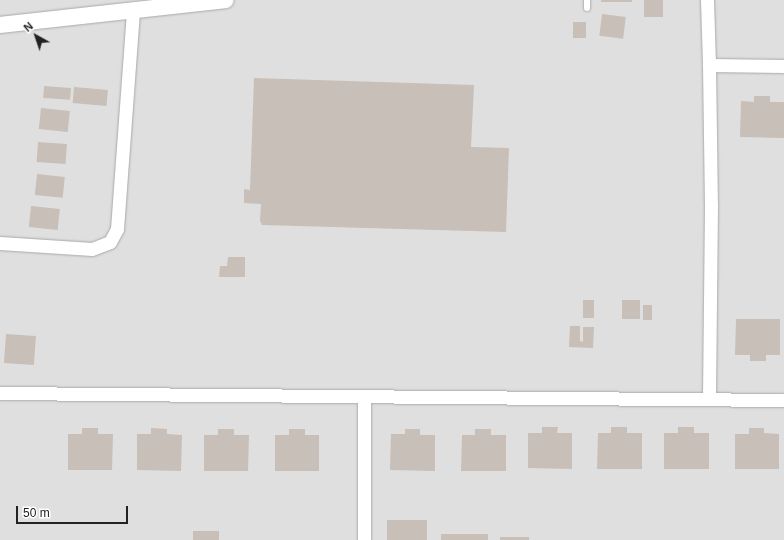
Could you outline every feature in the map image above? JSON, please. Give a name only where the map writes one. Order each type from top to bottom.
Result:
[{"type":"street","points":[[0,25],[226,0]]},
{"type":"street","points":[[707,0],[711,205],[709,399]]},
{"type":"street","points":[[0,243],[92,249],[110,242],[117,229],[133,10]]},
{"type":"street","points":[[709,65],[784,66]]},
{"type":"street","points":[[0,393],[784,400]]},
{"type":"street","points":[[364,396],[364,540]]},
{"type":"lane","points":[[587,0],[587,8]]},
{"type":"shaded area","points":[[0,0],[784,0],[784,540],[0,540]]},
{"type":"building","points":[[601,0],[632,0],[632,2],[601,2]]},
{"type":"building","points":[[644,0],[663,0],[663,17],[644,17]]},
{"type":"building","points":[[602,14],[626,17],[623,39],[599,36]]},
{"type":"building","points":[[573,22],[586,22],[586,38],[573,38]]},
{"type":"building","points":[[254,78],[474,85],[471,147],[509,148],[506,232],[262,225],[260,221],[261,204],[244,203],[244,189],[250,190]]},
{"type":"building","points":[[44,86],[71,88],[70,100],[43,98]]},
{"type":"building","points":[[74,87],[108,90],[106,106],[73,103]]},
{"type":"building","points":[[754,96],[770,96],[770,102],[784,102],[784,138],[740,137],[741,101],[754,102]]},
{"type":"building","points":[[41,108],[70,111],[68,132],[39,129]]},
{"type":"building","points":[[38,142],[67,144],[66,164],[37,162]]},
{"type":"building","points":[[37,174],[65,177],[63,198],[35,195]]},
{"type":"building","points":[[31,206],[60,209],[58,230],[29,227]]},
{"type":"building","points":[[228,257],[245,257],[245,277],[219,277],[220,266],[227,266]]},
{"type":"building","points":[[583,300],[594,300],[594,318],[583,318]]},
{"type":"building","points":[[622,300],[640,300],[640,319],[622,319]]},
{"type":"building","points":[[643,305],[652,305],[652,320],[643,320]]},
{"type":"building","points":[[736,319],[780,319],[780,355],[766,355],[766,361],[750,361],[750,355],[735,355]]},
{"type":"building","points":[[570,326],[580,326],[580,341],[583,342],[583,327],[594,327],[593,348],[569,347]]},
{"type":"building","points":[[6,334],[36,336],[34,365],[4,363]]},
{"type":"building","points":[[542,427],[558,427],[557,433],[572,433],[572,469],[528,468],[528,433],[542,433]]},
{"type":"building","points":[[611,427],[627,427],[627,433],[642,433],[642,469],[597,469],[598,433],[611,433]]},
{"type":"building","points":[[678,427],[694,427],[694,433],[709,433],[709,469],[664,469],[664,433],[678,433]]},
{"type":"building","points":[[82,428],[98,428],[98,434],[113,434],[112,470],[68,470],[68,434],[82,434]]},
{"type":"building","points":[[151,428],[167,429],[167,434],[182,435],[181,471],[137,470],[137,434],[151,434]]},
{"type":"building","points":[[749,428],[764,428],[764,433],[779,434],[779,469],[735,469],[735,434],[749,434]]},
{"type":"building","points":[[218,429],[234,429],[234,435],[249,435],[248,471],[204,471],[204,435],[218,435]]},
{"type":"building","points":[[289,429],[305,429],[305,435],[319,435],[319,471],[275,471],[275,435],[289,435]]},
{"type":"building","points":[[405,429],[420,429],[420,435],[435,435],[435,471],[390,470],[391,434],[405,434]]},
{"type":"building","points":[[475,429],[491,429],[491,435],[506,435],[506,471],[461,471],[462,435],[475,435]]},
{"type":"building","points":[[387,520],[427,520],[427,540],[387,540]]},
{"type":"building","points":[[193,531],[219,531],[219,540],[193,540]]},
{"type":"building","points":[[441,534],[488,534],[488,540],[441,540]]},
{"type":"building","points":[[500,537],[529,537],[529,540],[500,540]]}]
